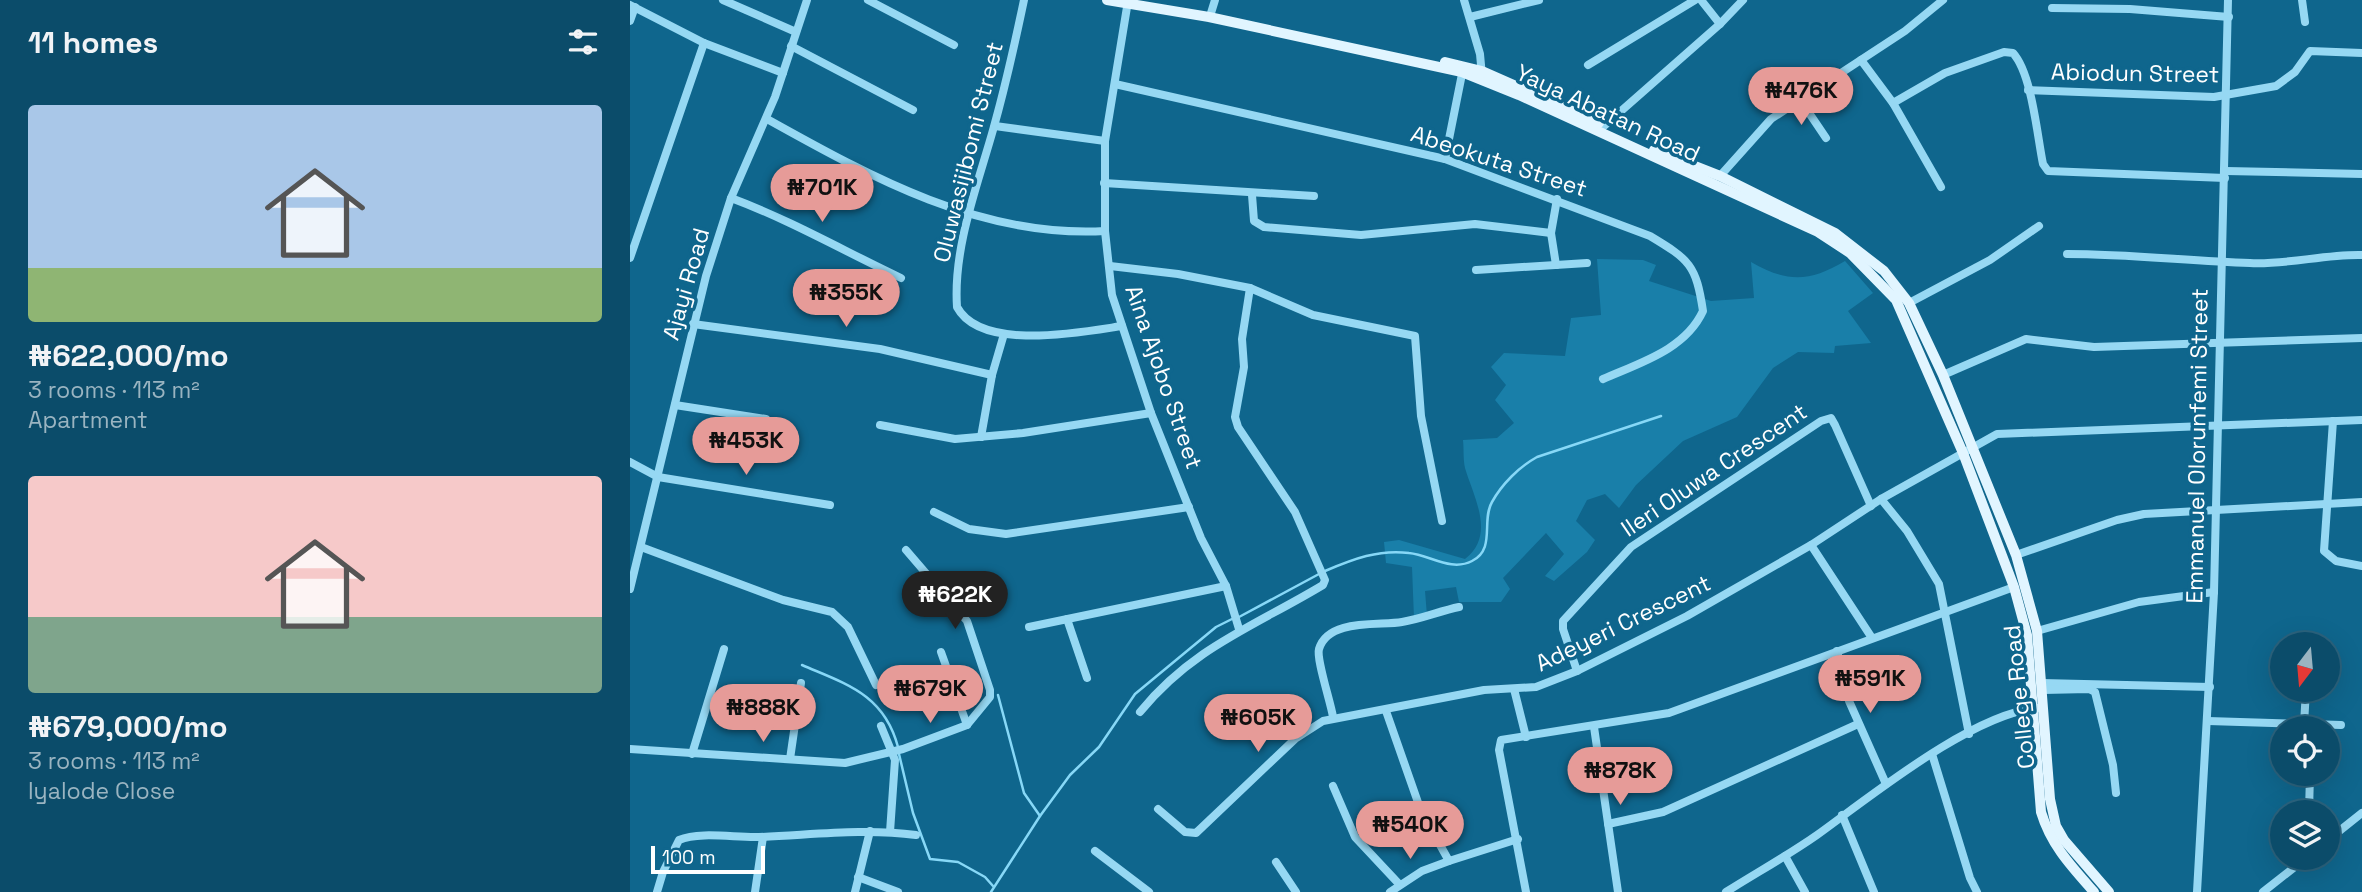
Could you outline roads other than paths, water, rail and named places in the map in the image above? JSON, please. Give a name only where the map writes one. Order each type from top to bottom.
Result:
[{"type":"main road","name":"Yaya Abatan Road","points":[[1107,0],[1463,68]]},
{"type":"main road","name":"Yaya Abatan Road","points":[[1144,0],[1463,68],[1720,176],[1854,245],[1884,271],[1909,303],[1943,375],[1967,450]]},
{"type":"main road","name":"Yaya Abatan Road","points":[[1482,75],[1818,232],[1850,253],[1896,300],[1967,450]]},
{"type":"main road","name":"College Road","points":[[1967,450],[2016,555],[2037,631],[2050,799],[2056,826],[2071,849],[2109,892]]},
{"type":"main road","name":"College Road","points":[[1967,450],[2014,587],[2027,635],[2040,811],[2047,833],[2057,850],[2094,892]]},
{"type":"street","points":[[723,0],[796,32]]},
{"type":"street","name":"Ajayi Road","points":[[630,589],[634,555],[641,547],[692,324],[731,198],[767,119],[807,0]]},
{"type":"street","points":[[868,0],[954,45]]},
{"type":"street","name":"Oluwasijibomi Street","points":[[1024,0],[995,126],[970,213],[958,270],[957,307],[967,320],[1004,334],[1055,336],[1122,326]]},
{"type":"street","points":[[1211,13],[1215,0]]},
{"type":"street","points":[[1464,0],[1482,75]]},
{"type":"street","points":[[1469,17],[1539,0]]},
{"type":"street","points":[[1588,65],[1695,0]]},
{"type":"street","points":[[1701,0],[1720,24]]},
{"type":"street","points":[[1604,126],[1720,24],[1743,0]]},
{"type":"street","points":[[1720,176],[1771,119],[1861,60],[1943,0]]},
{"type":"street","name":"Emmanuel Olorunfemi Street","points":[[2197,892],[2214,592],[2218,344],[2228,95],[2228,0]]},
{"type":"street","points":[[2302,0],[2305,22]]},
{"type":"street","name":"Aina Ajobo Street","points":[[1128,2],[1105,141],[1105,231],[1112,295],[1151,413],[1189,507],[1226,586],[1238,627]]},
{"type":"street","points":[[630,21],[633,6],[704,43],[783,73]]},
{"type":"street","points":[[2052,8],[2130,9],[2229,17]]},
{"type":"street","points":[[630,258],[704,43]]},
{"type":"street","points":[[792,46],[913,110]]},
{"type":"street","name":"Abiodun Street","points":[[2028,90],[2214,97],[2276,86],[2295,72],[2310,51],[2362,53]]},
{"type":"street","points":[[1893,103],[1945,73],[2004,52],[2013,53],[2018,59],[2028,90],[2043,164],[2048,171],[2362,174]]},
{"type":"street","points":[[1861,60],[1893,103],[1941,187]]},
{"type":"street","points":[[1445,159],[1463,68]]},
{"type":"street","name":"Abeokuta Street","points":[[1115,84],[1445,159],[1650,236],[1668,247],[1696,273],[1703,311],[1688,335],[1658,355],[1603,379]]},
{"type":"street","points":[[1801,101],[1826,138]]},
{"type":"street","points":[[767,119],[894,186],[936,204],[1042,230],[1105,231]]},
{"type":"street","points":[[995,126],[1105,141]]},
{"type":"street","points":[[1104,183],[1252,195],[1314,197]]},
{"type":"street","points":[[1252,195],[1254,221],[1264,228],[1361,235],[1475,224],[1551,233]]},
{"type":"street","points":[[731,198],[779,216],[817,239],[901,278]]},
{"type":"street","points":[[1556,265],[1551,233],[1557,199]]},
{"type":"street","points":[[1909,303],[1990,260],[2039,226]]},
{"type":"street","points":[[2067,254],[2287,263],[2338,254],[2362,255]]},
{"type":"street","points":[[1476,270],[1587,263]]},
{"type":"street","points":[[1110,266],[1250,288],[1313,315],[1415,336],[1421,416],[1442,521]]},
{"type":"street","points":[[1140,712],[1161,687],[1238,627],[1323,585],[1323,575],[1294,512],[1238,427],[1235,417],[1244,366],[1242,340],[1250,288]]},
{"type":"street","points":[[692,324],[880,349],[992,375]]},
{"type":"street","points":[[981,437],[992,375],[1004,334]]},
{"type":"street","points":[[1943,375],[2026,339],[2094,347],[2362,338]]},
{"type":"street","points":[[675,405],[766,419]]},
{"type":"street","points":[[880,425],[937,438],[981,437],[1151,413]]},
{"type":"street","name":"Ileri Oluwa Crescent","points":[[1577,671],[1563,629],[1563,621],[1625,551],[1668,519],[1812,426],[1830,418],[1871,506]]},
{"type":"street","name":"Adeyeri Crescent","points":[[1158,809],[1191,834],[1196,833],[1296,739],[1333,717],[1386,711],[1484,690],[1536,687],[1577,671],[1687,616],[1811,545],[1881,499],[1989,438],[2011,432],[2217,428],[2362,420]]},
{"type":"street","points":[[2333,421],[2329,503],[2323,551],[2336,561],[2362,566]]},
{"type":"street","points":[[630,462],[658,477],[830,505]]},
{"type":"street","points":[[1881,499],[1925,557],[1939,584],[1969,734]]},
{"type":"street","points":[[2016,555],[2117,520],[2144,514],[2362,502]]},
{"type":"street","points":[[934,512],[969,529],[1006,534],[1189,507]]},
{"type":"street","points":[[1811,545],[1872,638]]},
{"type":"street","points":[[641,547],[783,600],[832,612],[848,626],[876,685]]},
{"type":"street","points":[[630,749],[845,763],[897,751],[967,725],[989,698],[990,690],[967,621],[906,550]]},
{"type":"street","points":[[1028,627],[1226,586]]},
{"type":"street","points":[[1526,892],[1498,745],[1501,740],[1669,713],[1872,638],[1947,614],[2014,587]]},
{"type":"street","points":[[2037,631],[2139,602],[2214,592]]},
{"type":"street","points":[[1333,717],[1318,653],[1323,642],[1340,629],[1373,622],[1401,623],[1459,607]]},
{"type":"street","points":[[1067,619],[1087,678]]},
{"type":"street","points":[[692,754],[724,649]]},
{"type":"street","points":[[1837,651],[1844,685],[1858,724],[1886,784]]},
{"type":"street","points":[[941,652],[967,725]]},
{"type":"street","points":[[790,760],[801,683]]},
{"type":"street","points":[[2042,686],[2210,688]]},
{"type":"street","points":[[2042,686],[2089,689],[2097,694],[2113,765],[2116,793]]},
{"type":"street","points":[[1514,689],[1526,737]]},
{"type":"street","points":[[1726,892],[1786,856],[1932,754],[1969,734],[2032,709],[2045,708]]},
{"type":"street","points":[[1386,711],[1421,811],[1449,860]]},
{"type":"street","points":[[2208,721],[2270,723]]},
{"type":"street","points":[[1608,824],[1663,812],[1858,724]]},
{"type":"street","points":[[881,726],[897,751],[890,832]]},
{"type":"street","points":[[1594,727],[1618,892]]},
{"type":"street","points":[[1932,754],[1977,892]]},
{"type":"street","points":[[1333,786],[1355,837],[1399,884]]},
{"type":"street","points":[[2340,830],[2362,813]]},
{"type":"street","points":[[1842,815],[1874,892]]},
{"type":"street","points":[[855,892],[870,831]]},
{"type":"street","points":[[657,892],[663,872],[679,839],[694,835],[763,837],[870,831],[916,835]]},
{"type":"street","points":[[755,892],[763,837]]},
{"type":"street","points":[[1390,892],[1422,871],[1518,839]]},
{"type":"street","points":[[1095,851],[1149,892]]},
{"type":"street","points":[[1786,856],[1805,892]]},
{"type":"street","points":[[1276,862],[1296,892]]},
{"type":"street","points":[[2263,892],[2291,870]]},
{"type":"street","points":[[858,877],[898,892]]},
{"type":"waterway","points":[[1325,571],[1356,559],[1387,552],[1417,554],[1456,565],[1472,561],[1484,549],[1492,502],[1517,471],[1537,457],[1661,416]]},
{"type":"waterway","points":[[1239,617],[1319,574]]},
{"type":"waterway","points":[[991,892],[1040,816],[1070,775],[1099,747],[1135,694],[1216,627],[1232,619]]},
{"type":"waterway","points":[[802,665],[848,685],[873,703],[892,729],[898,747]]},
{"type":"waterway","points":[[998,695],[1024,793],[1040,816]]},
{"type":"waterway","points":[[899,754],[913,813],[930,859],[958,862],[985,877],[993,886]]}]
